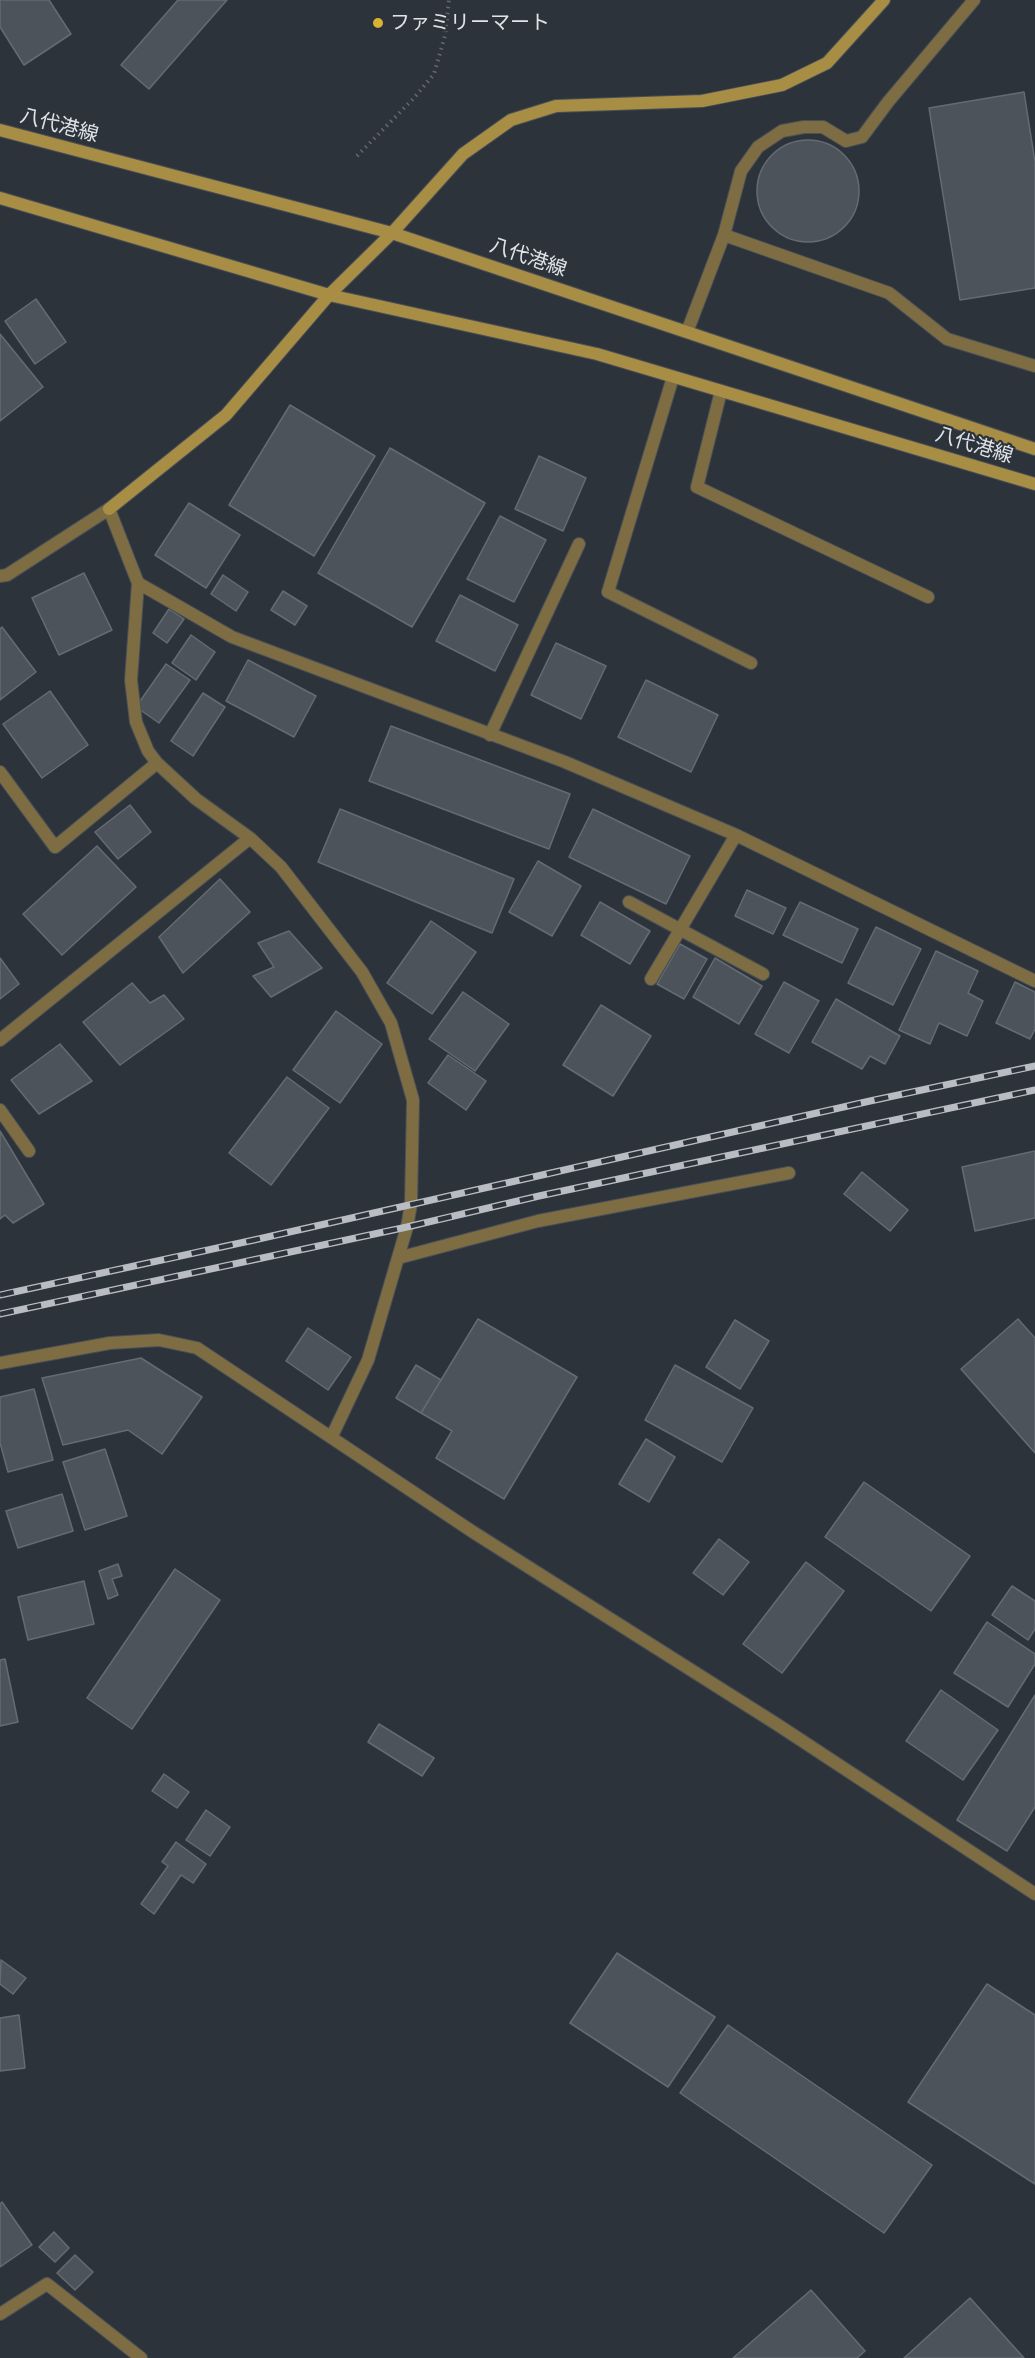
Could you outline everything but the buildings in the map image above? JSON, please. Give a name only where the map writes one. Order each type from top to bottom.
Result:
[{"type":"main road","points":[[109,509],[226,416],[329,295],[392,233],[463,154],[511,120],[556,106],[702,101],[782,85],[826,63],[884,0]]},
{"type":"main road","name":"八代港線","points":[[0,130],[392,233],[1035,449]]},
{"type":"main road","name":"八代港線","points":[[0,198],[329,295],[597,354],[1035,484]]},
{"type":"street","points":[[687,332],[724,235],[741,171],[758,147],[782,131],[804,127],[823,127],[846,141],[862,137],[888,102],[974,0]]},
{"type":"street","points":[[724,235],[889,292],[947,339],[1035,366]]},
{"type":"street","points":[[673,377],[608,592],[751,663]]},
{"type":"street","points":[[721,391],[697,487],[928,597]]},
{"type":"street","points":[[0,576],[6,575],[109,509],[138,583],[131,680],[136,722],[148,751],[157,763],[196,799],[250,838],[281,867],[362,972],[390,1023],[413,1100],[411,1204],[407,1227],[368,1360],[332,1436]]},
{"type":"street","points":[[490,735],[579,544]]},
{"type":"street","points":[[138,583],[232,637],[565,762],[736,835],[1035,981]]},
{"type":"street","points":[[0,772],[55,847],[157,763]]},
{"type":"street","points":[[651,979],[736,835]]},
{"type":"street","points":[[0,1040],[250,838]]},
{"type":"street","points":[[629,902],[763,974]]},
{"type":"street","points":[[0,1110],[29,1151]]},
{"type":"street","points":[[398,1258],[538,1221],[789,1173]]},
{"type":"street","points":[[0,1363],[110,1343],[159,1340],[197,1348],[473,1532],[778,1725],[1035,1894]]},
{"type":"street","points":[[0,2314],[47,2284],[141,2358]]},
{"type":"path","points":[[357,156],[414,98],[434,74],[445,36],[449,0]]},
{"type":"railway","points":[[0,1295],[1035,1066]]},
{"type":"railway","points":[[0,1314],[1035,1090]]},
{"type":"place","name":"ファミリーマート","points":[[378,23]]}]
